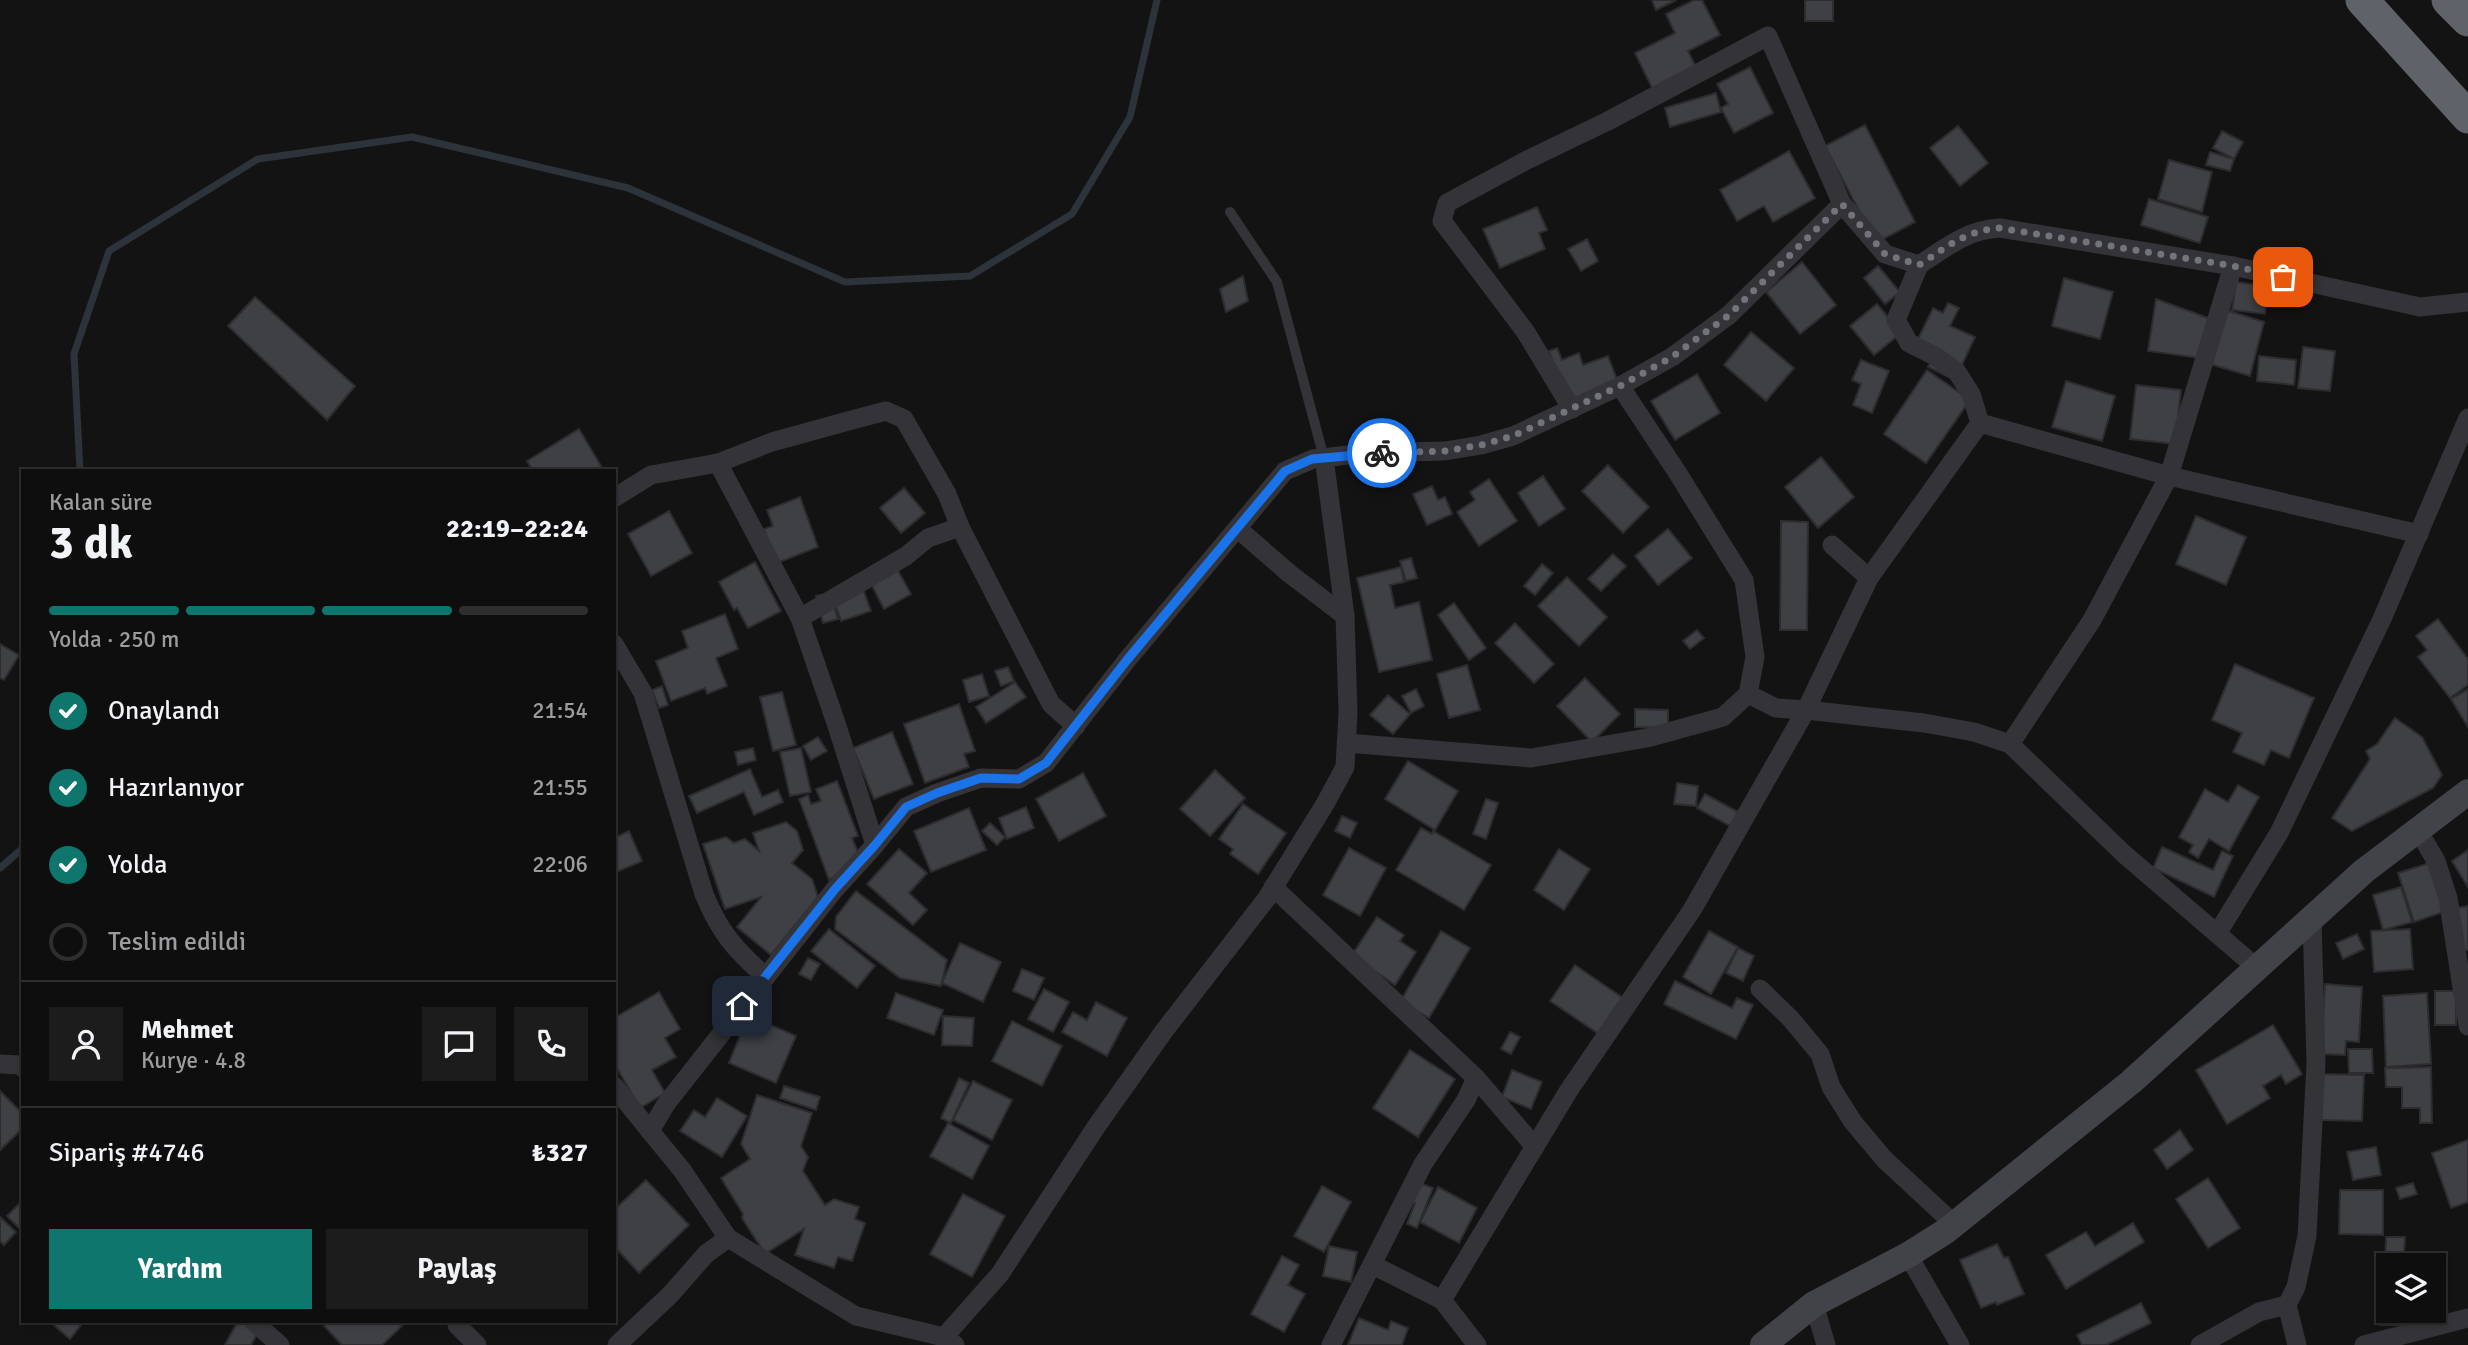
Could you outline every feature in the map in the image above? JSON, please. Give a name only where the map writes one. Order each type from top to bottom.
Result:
[{"type":"highway","points":[[2362,0],[2468,117]]},
{"type":"highway","points":[[2448,0],[2468,20]]},
{"type":"street","points":[[1572,409],[1525,331],[1442,221],[1447,203],[1768,36],[1842,204],[1885,254],[1919,265]]},
{"type":"street","points":[[650,1131],[666,1104],[765,976],[906,807],[981,778],[1019,779],[1046,763],[1127,660],[1285,471],[1312,459],[1366,453],[1445,451],[1481,445],[1513,436],[1620,386],[1672,357],[1729,315],[1842,204]]},
{"type":"street","points":[[1980,423],[1971,394],[1956,372],[1935,356],[1909,343],[1896,320],[1919,265],[1980,229],[2000,228],[2233,266],[2420,307],[2468,302]]},
{"type":"street","points":[[2010,744],[2092,620],[2169,476],[2233,266]]},
{"type":"street","points":[[1348,743],[1531,758],[1647,738],[1723,717],[1748,694],[1755,657],[1744,580],[1620,386]]},
{"type":"street","points":[[616,497],[651,475],[718,463],[772,442],[887,411],[904,419],[947,494],[960,527],[1051,704],[1076,726]]},
{"type":"street","points":[[2217,934],[2280,833],[2382,619],[2468,418]]},
{"type":"street","points":[[1980,423],[2169,476],[2418,534]]},
{"type":"street","points":[[1442,1300],[1569,1090],[1692,910],[1806,710],[1869,579],[1980,423]]},
{"type":"street","points":[[616,1088],[682,1170],[728,1238],[856,1316],[949,1341],[1000,1274],[1096,1127],[1164,1031],[1273,887],[1345,767],[1348,743],[1345,616],[1324,458]]},
{"type":"street","points":[[718,463],[800,618],[875,845]]},
{"type":"street","points":[[800,618],[906,556],[928,538],[960,527]]},
{"type":"street","points":[[1238,528],[1290,574],[1345,616]]},
{"type":"street","points":[[1832,545],[1869,579]]},
{"type":"street","points":[[616,647],[643,693],[716,922],[740,955],[765,976]]},
{"type":"street","points":[[1748,694],[1776,708],[1924,723],[1974,732],[2010,744],[2124,854],[2257,968]]},
{"type":"street","points":[[1763,1345],[1814,1304],[1908,1255],[1954,1224],[2131,1082],[2364,871],[2468,792]]},
{"type":"street","points":[[2418,830],[2436,862],[2448,898],[2468,1026]]},
{"type":"street","points":[[1273,887],[1476,1078],[1535,1147]]},
{"type":"street","points":[[2297,1345],[2287,1305],[2297,1287],[2307,1236],[2316,1063],[2312,918]]},
{"type":"street","points":[[1760,989],[1790,1018],[1820,1054],[1831,1087],[1853,1122],[1884,1159],[1954,1224]]},
{"type":"street","points":[[0,1064],[21,1066]]},
{"type":"street","points":[[1331,1345],[1423,1164],[1466,1100],[1476,1078]]},
{"type":"street","points":[[617,1345],[671,1294],[706,1254],[728,1238]]},
{"type":"street","points":[[1908,1255],[1961,1345]]},
{"type":"street","points":[[1373,1265],[1442,1300],[1477,1345]]},
{"type":"street","points":[[1814,1304],[1826,1345]]},
{"type":"street","points":[[2200,1345],[2259,1312],[2287,1305]]},
{"type":"street","points":[[2364,1345],[2468,1318]]},
{"type":"street","points":[[255,1323],[280,1345]]},
{"type":"street","points":[[457,1325],[477,1345]]},
{"type":"lane","points":[[1230,212],[1277,282],[1324,458]]},
{"type":"building","points":[[1652,0],[1676,0],[1656,10]]},
{"type":"building","points":[[1694,0],[1702,0],[1720,35],[1688,51],[1699,74],[1656,96],[1635,53],[1675,33],[1666,14]]},
{"type":"building","points":[[1805,0],[1833,0],[1833,21],[1805,21]]},
{"type":"building","points":[[1750,67],[1773,113],[1734,133],[1721,108],[1728,104],[1717,84]]},
{"type":"building","points":[[1716,93],[1721,112],[1670,127],[1665,108]]},
{"type":"building","points":[[1865,125],[1915,222],[1876,243],[1825,146]]},
{"type":"building","points":[[1958,126],[1988,163],[1960,186],[1930,148]]},
{"type":"building","points":[[2222,131],[2243,142],[2234,159],[2213,148]]},
{"type":"building","points":[[1789,151],[1815,198],[1773,222],[1764,206],[1737,221],[1720,190]]},
{"type":"building","points":[[2210,152],[2234,159],[2230,171],[2206,165]]},
{"type":"building","points":[[2169,160],[2212,172],[2202,212],[2158,199]]},
{"type":"building","points":[[2149,199],[2208,217],[2200,243],[2141,225]]},
{"type":"building","points":[[1537,207],[1547,230],[1539,233],[1545,249],[1500,268],[1483,229]]},
{"type":"building","points":[[1587,239],[1598,261],[1581,271],[1568,249]]},
{"type":"building","points":[[1802,262],[1836,305],[1800,334],[1766,292]]},
{"type":"building","points":[[1878,266],[1900,292],[1885,304],[1864,278]]},
{"type":"building","points":[[1243,276],[1248,301],[1226,312],[1220,289]]},
{"type":"building","points":[[2064,278],[2113,292],[2100,339],[2052,326]]},
{"type":"building","points":[[2236,282],[2269,286],[2265,314],[2232,310]]},
{"type":"building","points":[[255,297],[355,386],[327,420],[228,326]]},
{"type":"building","points":[[2156,299],[2208,318],[2199,358],[2148,351]]},
{"type":"building","points":[[1948,303],[1959,308],[1950,326],[1975,337],[1955,380],[1928,367],[1935,352],[1916,343],[1933,308],[1943,313]]},
{"type":"building","points":[[1877,304],[1901,333],[1874,355],[1850,326]]},
{"type":"building","points":[[2226,310],[2264,322],[2250,376],[2210,364]]},
{"type":"building","points":[[1751,332],[1794,368],[1766,401],[1724,365]]},
{"type":"building","points":[[2303,347],[2335,351],[2330,391],[2298,388]]},
{"type":"building","points":[[1557,348],[1562,360],[1579,353],[1583,365],[1608,356],[1621,390],[1571,410],[1549,351]]},
{"type":"building","points":[[2259,356],[2296,360],[2294,385],[2257,381]]},
{"type":"building","points":[[1861,360],[1889,371],[1872,413],[1853,405],[1861,384],[1852,380]]},
{"type":"building","points":[[1927,370],[1970,400],[1926,463],[1884,434]]},
{"type":"building","points":[[1697,374],[1720,413],[1675,440],[1651,401]]},
{"type":"building","points":[[2066,381],[2115,396],[2102,441],[2052,427]]},
{"type":"building","points":[[2136,385],[2181,390],[2175,444],[2130,439]]},
{"type":"building","points":[[579,429],[603,469],[532,469],[527,461]]},
{"type":"building","points":[[1821,457],[1854,497],[1818,528],[1785,487]]},
{"type":"building","points":[[1608,465],[1649,507],[1623,533],[1582,491]]},
{"type":"building","points":[[1543,476],[1565,509],[1539,526],[1518,493]]},
{"type":"building","points":[[1489,479],[1517,521],[1479,546],[1457,512],[1475,500],[1470,492]]},
{"type":"building","points":[[1432,486],[1438,500],[1445,497],[1452,514],[1427,525],[1413,494]]},
{"type":"building","points":[[904,488],[925,513],[901,533],[880,508]]},
{"type":"building","points":[[800,497],[818,547],[777,563],[764,529],[773,526],[767,510]]},
{"type":"building","points":[[669,511],[692,553],[651,576],[628,534]]},
{"type":"building","points":[[2196,516],[2246,537],[2226,585],[2176,564]]},
{"type":"building","points":[[1781,521],[1808,522],[1807,630],[1780,630]]},
{"type":"building","points":[[1668,529],[1692,558],[1658,585],[1635,556]]},
{"type":"building","points":[[1613,554],[1626,566],[1601,591],[1588,579]]},
{"type":"building","points":[[1411,558],[1417,578],[1406,581],[1400,561]]},
{"type":"building","points":[[755,562],[781,611],[748,628],[737,608],[734,610],[719,582]]},
{"type":"building","points":[[1542,564],[1553,573],[1535,595],[1524,586]]},
{"type":"building","points":[[1401,567],[1404,582],[1390,585],[1395,608],[1419,602],[1432,660],[1379,672],[1357,578]]},
{"type":"building","points":[[897,569],[911,594],[884,609],[871,584]]},
{"type":"building","points":[[1567,577],[1607,617],[1579,646],[1538,606]]},
{"type":"building","points":[[860,581],[871,611],[841,621],[831,592]]},
{"type":"building","points":[[830,593],[838,619],[823,623],[816,596]]},
{"type":"building","points":[[1454,603],[1486,648],[1469,660],[1438,615]]},
{"type":"building","points":[[725,614],[738,649],[716,658],[727,686],[707,694],[705,688],[671,701],[656,661],[688,648],[682,631]]},
{"type":"building","points":[[2438,619],[2468,659],[2468,685],[2450,698],[2418,657],[2427,650],[2416,636]]},
{"type":"building","points":[[1515,623],[1554,664],[1534,683],[1495,643]]},
{"type":"building","points":[[1697,630],[1704,638],[1690,649],[1683,641]]},
{"type":"building","points":[[0,644],[19,655],[4,680],[0,678]]},
{"type":"building","points":[[2235,664],[2314,698],[2289,758],[2271,750],[2264,765],[2233,752],[2242,733],[2212,720]]},
{"type":"building","points":[[1467,665],[1480,710],[1449,718],[1437,674]]},
{"type":"building","points":[[1008,667],[1014,681],[1001,686],[995,671]]},
{"type":"building","points":[[982,674],[989,696],[969,702],[963,680]]},
{"type":"building","points":[[1585,678],[1620,714],[1592,742],[1557,706]]},
{"type":"building","points":[[1015,682],[1026,697],[986,723],[976,707]]},
{"type":"building","points":[[662,686],[668,705],[659,708],[652,690]]},
{"type":"building","points":[[1416,689],[1424,706],[1411,713],[1402,696]]},
{"type":"building","points":[[2468,689],[2468,727],[2451,699]]},
{"type":"building","points":[[782,692],[796,745],[773,751],[760,697]]},
{"type":"building","points":[[1388,695],[1410,714],[1393,734],[1370,715]]},
{"type":"building","points":[[959,704],[975,751],[964,754],[969,767],[925,783],[904,724]]},
{"type":"building","points":[[1635,709],[1668,710],[1668,728],[1635,727]]},
{"type":"building","points":[[2395,718],[2422,737],[2442,775],[2433,788],[2352,831],[2332,818],[2370,759],[2366,751],[2377,744]]},
{"type":"building","points":[[892,732],[913,784],[874,799],[853,748]]},
{"type":"building","points":[[818,737],[827,751],[811,760],[803,746]]},
{"type":"building","points":[[753,748],[756,760],[738,765],[735,752]]},
{"type":"building","points":[[801,748],[811,792],[790,796],[780,752]]},
{"type":"building","points":[[1408,761],[1458,791],[1435,830],[1385,799]]},
{"type":"building","points":[[750,769],[762,797],[778,790],[783,802],[754,815],[744,792],[697,813],[689,796]]},
{"type":"building","points":[[1215,770],[1245,798],[1210,836],[1180,809]]},
{"type":"building","points":[[1083,773],[1106,816],[1059,841],[1036,799]]},
{"type":"building","points":[[837,781],[858,836],[852,838],[860,857],[829,880],[799,799],[808,795],[811,804],[821,801],[816,789]]},
{"type":"building","points":[[1677,783],[1698,786],[1696,806],[1674,804]]},
{"type":"building","points":[[2238,785],[2259,797],[2229,851],[2209,839],[2198,858],[2189,852],[2193,845],[2179,837],[2205,789],[2228,802]]},
{"type":"building","points":[[1705,794],[1738,812],[1730,826],[1697,808]]},
{"type":"building","points":[[1486,799],[1498,803],[1486,839],[1473,834]]},
{"type":"building","points":[[1243,804],[1286,833],[1258,874],[1230,854],[1233,849],[1219,839]]},
{"type":"building","points":[[1026,807],[1034,828],[1007,839],[999,818]]},
{"type":"building","points":[[969,808],[986,850],[931,872],[914,831]]},
{"type":"building","points":[[1342,816],[1357,823],[1350,838],[1335,831]]},
{"type":"building","points":[[786,822],[797,831],[803,850],[792,863],[812,879],[818,897],[771,955],[737,927],[761,897],[725,909],[703,844],[726,837],[734,843],[745,839],[759,851],[753,833]]},
{"type":"building","points":[[990,823],[1005,837],[997,845],[982,831]]},
{"type":"building","points":[[1421,828],[1432,834],[1433,831],[1491,865],[1464,910],[1396,870]]},
{"type":"building","points":[[629,831],[642,861],[616,872],[616,837]]},
{"type":"building","points":[[2162,847],[2213,870],[2222,851],[2233,856],[2214,897],[2153,868]]},
{"type":"building","points":[[1349,848],[1386,868],[1360,916],[1323,895]]},
{"type":"building","points":[[899,849],[927,873],[909,893],[927,910],[913,925],[867,884]]},
{"type":"building","points":[[1559,849],[1590,869],[1564,910],[1534,890]]},
{"type":"building","points":[[2468,850],[2468,887],[2452,861]]},
{"type":"building","points":[[2430,863],[2446,911],[2414,922],[2398,873]]},
{"type":"building","points":[[2401,887],[2412,922],[2383,930],[2373,895]]},
{"type":"building","points":[[856,891],[947,960],[941,986],[900,978],[835,929],[836,917]]},
{"type":"building","points":[[2468,906],[2468,950],[2458,951],[2451,909]]},
{"type":"building","points":[[1377,917],[1404,935],[1400,941],[1416,952],[1395,985],[1352,955]]},
{"type":"building","points":[[829,929],[875,966],[857,988],[811,951]]},
{"type":"building","points":[[2410,929],[2413,969],[2374,972],[2371,931]]},
{"type":"building","points":[[1441,931],[1470,948],[1429,1018],[1400,1002]]},
{"type":"building","points":[[1709,931],[1738,947],[1711,994],[1683,977]]},
{"type":"building","points":[[2357,934],[2364,949],[2343,959],[2336,943]]},
{"type":"building","points":[[960,943],[1001,962],[983,1002],[942,983]]},
{"type":"building","points":[[1738,948],[1754,956],[1743,981],[1726,973]]},
{"type":"building","points":[[808,958],[820,964],[811,980],[799,974]]},
{"type":"building","points":[[1575,965],[1623,998],[1599,1034],[1550,1001]]},
{"type":"building","points":[[1022,969],[1044,978],[1034,1000],[1013,991]]},
{"type":"building","points":[[1675,981],[1732,1008],[1737,998],[1753,1005],[1736,1039],[1664,1004]]},
{"type":"building","points":[[2325,984],[2362,987],[2359,1042],[2346,1041],[2345,1055],[2321,1054]]},
{"type":"building","points":[[1044,989],[1069,1002],[1053,1032],[1028,1019]]},
{"type":"building","points":[[2435,991],[2456,991],[2456,1025],[2435,1025]]},
{"type":"building","points":[[659,992],[680,1029],[665,1038],[676,1057],[652,1070],[665,1093],[640,1108],[616,1066],[616,1017]]},
{"type":"building","points":[[896,993],[943,1010],[934,1035],[887,1018]]},
{"type":"building","points":[[2427,993],[2431,1064],[2386,1067],[2383,996]]},
{"type":"building","points":[[1096,1002],[1127,1018],[1107,1056],[1062,1032],[1073,1012],[1087,1020]]},
{"type":"building","points":[[748,1015],[796,1036],[776,1083],[729,1063]]},
{"type":"building","points":[[943,1016],[974,1018],[972,1046],[942,1045]]},
{"type":"building","points":[[1012,1021],[1062,1046],[1042,1086],[992,1061]]},
{"type":"building","points":[[2273,1025],[2302,1074],[2286,1084],[2281,1075],[2263,1086],[2270,1098],[2227,1124],[2196,1070]]},
{"type":"building","points":[[1510,1032],[1520,1037],[1511,1054],[1501,1049]]},
{"type":"building","points":[[2348,1049],[2372,1049],[2373,1073],[2349,1073]]},
{"type":"building","points":[[1410,1050],[1455,1079],[1418,1137],[1373,1108]]},
{"type":"building","points":[[2431,1067],[2432,1123],[2420,1123],[2420,1108],[2402,1108],[2402,1087],[2386,1087],[2385,1068]]},
{"type":"building","points":[[1512,1070],[1542,1082],[1531,1109],[1502,1097]]},
{"type":"building","points":[[2322,1074],[2364,1075],[2362,1121],[2321,1120]]},
{"type":"building","points":[[959,1078],[969,1083],[951,1123],[941,1118]]},
{"type":"building","points":[[973,1081],[1012,1100],[992,1140],[953,1120]]},
{"type":"building","points":[[784,1086],[820,1097],[816,1110],[780,1098]]},
{"type":"building","points":[[0,1091],[21,1112],[21,1130],[0,1150]]},
{"type":"building","points":[[757,1095],[812,1113],[801,1146],[808,1157],[803,1171],[825,1205],[834,1199],[859,1207],[855,1219],[865,1223],[852,1261],[838,1257],[834,1268],[795,1255],[804,1229],[765,1254],[742,1218],[743,1214],[721,1178],[750,1159],[741,1144]]},
{"type":"building","points":[[717,1098],[747,1116],[722,1157],[680,1131],[694,1110],[705,1117]]},
{"type":"building","points":[[948,1123],[989,1146],[972,1179],[930,1156]]},
{"type":"building","points":[[2180,1130],[2193,1150],[2167,1169],[2154,1150]]},
{"type":"building","points":[[2468,1140],[2468,1202],[2451,1208],[2432,1153]]},
{"type":"building","points":[[2376,1147],[2381,1175],[2353,1180],[2347,1152]]},
{"type":"building","points":[[2208,1178],[2240,1228],[2208,1248],[2176,1199]]},
{"type":"building","points":[[646,1180],[689,1225],[639,1273],[616,1248],[616,1208]]},
{"type":"building","points":[[1417,1182],[1433,1188],[1417,1228],[1407,1224],[1415,1203],[1409,1201]]},
{"type":"building","points":[[2413,1183],[2417,1194],[2400,1199],[2396,1188]]},
{"type":"building","points":[[1322,1186],[1351,1202],[1324,1252],[1294,1236]]},
{"type":"building","points":[[1438,1187],[1477,1208],[1459,1243],[1420,1222]]},
{"type":"building","points":[[2340,1190],[2383,1190],[2383,1235],[2339,1234]]},
{"type":"building","points":[[963,1194],[1005,1216],[972,1277],[930,1254]]},
{"type":"building","points":[[21,1202],[21,1230],[7,1216]]},
{"type":"building","points":[[0,1217],[16,1232],[4,1245],[0,1241]]},
{"type":"building","points":[[2133,1223],[2144,1242],[2066,1289],[2046,1255],[2086,1232],[2095,1246]]},
{"type":"building","points":[[2386,1237],[2405,1237],[2404,1253],[2385,1253]]},
{"type":"building","points":[[1997,1244],[2004,1258],[2008,1257],[2024,1294],[1997,1305],[1996,1302],[1981,1308],[1960,1260]]},
{"type":"building","points":[[1329,1246],[1357,1252],[1351,1282],[1323,1276]]},
{"type":"building","points":[[1282,1256],[1299,1265],[1288,1285],[1305,1294],[1284,1332],[1251,1314]]},
{"type":"building","points":[[2141,1303],[2151,1323],[2106,1345],[2082,1345],[2077,1335]]},
{"type":"building","points":[[1359,1318],[1388,1330],[1391,1321],[1408,1328],[1402,1345],[1348,1345]]},
{"type":"building","points":[[51,1323],[82,1323],[70,1339]]},
{"type":"building","points":[[237,1323],[250,1323],[260,1329],[251,1345],[225,1345]]},
{"type":"building","points":[[326,1323],[403,1325],[382,1345],[342,1345],[324,1326]]},
{"type":"building","points":[[2380,1323],[2406,1323],[2406,1325]]},
{"type":"waterway","points":[[80,469],[74,354],[109,251],[258,159],[412,137],[628,188],[845,282],[970,276],[1072,214],[1130,117],[1157,0]]},
{"type":"waterway","points":[[0,868],[21,850]]},
{"type":"way so far","points":[[1382,453],[1445,451],[1513,436],[1620,386],[1672,357],[1729,315],[1842,204],[1885,254],[1919,265],[1980,229],[2000,228],[2233,266],[2283,277]]},
{"type":"route","points":[[742,1006],[835,889],[906,807],[981,778],[1019,779],[1046,763],[1127,660],[1285,471],[1312,459],[1382,453]]}]
